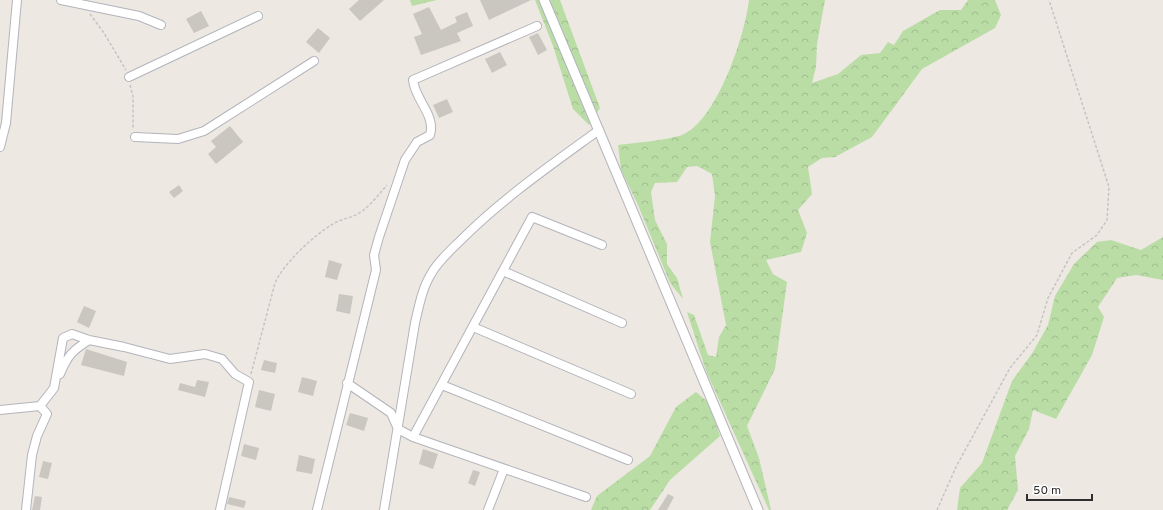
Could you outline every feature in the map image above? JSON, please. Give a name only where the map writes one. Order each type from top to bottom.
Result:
[{"type":"street","points":[[0,147],[6,122],[17,0]]},
{"type":"street","points":[[61,0],[139,16],[162,25]]},
{"type":"street","points":[[544,0],[758,510]]},
{"type":"street","points":[[129,77],[258,16]]},
{"type":"street","points":[[317,510],[376,270],[374,255],[379,237],[405,160],[417,142],[430,135],[432,127],[426,111],[414,92],[412,80],[537,26]]},
{"type":"street","points":[[135,137],[178,139],[204,131],[314,60]]},
{"type":"street","points":[[384,510],[415,323],[421,296],[431,274],[444,257],[475,226],[513,193],[599,130]]},
{"type":"street","points":[[413,436],[532,217],[602,245]]},
{"type":"street","points":[[503,271],[622,323]]},
{"type":"street","points":[[473,327],[631,394]]},
{"type":"street","points":[[54,388],[62,338],[72,334],[90,340],[170,359],[205,354],[222,359],[235,374],[249,382],[220,510]]},
{"type":"street","points":[[0,410],[40,406],[54,388],[66,360],[73,350],[90,340]]},
{"type":"street","points":[[347,383],[391,413],[398,429],[413,436],[586,497]]},
{"type":"street","points":[[442,385],[628,460]]},
{"type":"street","points":[[26,510],[32,455],[37,436],[48,414],[40,406]]},
{"type":"street","points":[[488,510],[504,468]]},
{"type":"path","points":[[937,510],[956,467],[1010,368],[1037,335],[1048,298],[1072,253],[1097,235],[1107,220],[1109,187],[1049,0]]},
{"type":"path","points":[[82,5],[104,33],[129,77],[133,96],[132,124],[135,137]]},
{"type":"path","points":[[249,382],[275,283],[280,273],[289,262],[334,223],[351,218],[366,208],[391,180]]},
{"type":"green space","points":[[410,0],[437,0],[412,6]]},
{"type":"green space","points":[[535,0],[560,0],[600,108],[589,125],[573,109],[553,46]]},
{"type":"green space","points":[[749,0],[825,0],[817,44],[816,67],[812,83],[838,74],[861,55],[880,53],[888,42],[894,45],[903,31],[940,10],[961,10],[968,0],[995,0],[1001,15],[995,28],[922,69],[872,137],[835,157],[822,158],[808,167],[812,194],[798,210],[807,233],[801,252],[766,260],[773,274],[787,282],[775,369],[747,426],[759,458],[771,510],[769,510],[706,371],[687,312],[694,315],[708,355],[716,357],[719,337],[726,325],[710,242],[715,196],[712,174],[697,166],[687,167],[677,182],[655,183],[651,192],[655,220],[667,244],[667,264],[677,278],[683,299],[670,283],[638,205],[621,170],[618,145],[676,137],[695,127],[707,113],[718,95],[727,75],[742,34]]},
{"type":"green space","points":[[1163,237],[1163,280],[1136,275],[1117,278],[1098,307],[1104,317],[1092,355],[1056,419],[1033,410],[1029,429],[1015,456],[1018,490],[1007,510],[957,510],[960,488],[982,463],[1012,381],[1033,352],[1048,325],[1055,296],[1074,264],[1097,242],[1111,240],[1141,250]]},
{"type":"green space","points":[[696,392],[709,403],[720,436],[670,480],[650,510],[591,510],[597,496],[650,456],[676,407]]},
{"type":"building","points":[[359,0],[384,0],[360,21],[349,9]]},
{"type":"building","points":[[480,0],[531,0],[489,20]]},
{"type":"building","points":[[429,7],[441,30],[457,22],[455,17],[467,12],[473,26],[457,33],[461,41],[421,55],[414,37],[422,34],[413,14]]},
{"type":"building","points":[[201,11],[209,26],[194,33],[186,19]]},
{"type":"building","points":[[318,28],[330,38],[319,53],[306,42]]},
{"type":"building","points":[[538,33],[547,50],[538,55],[529,37]]},
{"type":"building","points":[[500,52],[507,65],[492,73],[485,59]]},
{"type":"building","points":[[447,99],[453,112],[439,118],[433,105]]},
{"type":"building","points":[[230,126],[243,142],[216,164],[208,154],[216,147],[211,141]]},
{"type":"building","points":[[179,185],[183,191],[174,198],[169,192]]},
{"type":"building","points":[[329,260],[342,264],[337,280],[325,277]]},
{"type":"building","points":[[339,294],[353,296],[350,314],[336,311]]},
{"type":"building","points":[[84,306],[96,311],[89,328],[77,322]]},
{"type":"building","points":[[86,349],[127,362],[124,376],[81,365]]},
{"type":"building","points":[[264,360],[277,363],[275,373],[261,370]]},
{"type":"building","points":[[302,377],[317,381],[313,396],[298,392]]},
{"type":"building","points":[[197,380],[209,382],[205,397],[178,390],[180,383],[195,387]]},
{"type":"building","points":[[259,390],[275,394],[271,411],[255,407]]},
{"type":"building","points":[[350,413],[368,418],[364,431],[346,425]]},
{"type":"building","points":[[244,444],[259,448],[256,460],[241,456]]},
{"type":"building","points":[[423,449],[438,454],[433,469],[419,464]]},
{"type":"building","points":[[299,455],[315,459],[312,474],[296,471]]},
{"type":"building","points":[[43,461],[52,463],[48,479],[39,477]]},
{"type":"building","points":[[473,470],[480,472],[475,486],[468,483]]},
{"type":"building","points":[[668,494],[674,497],[667,510],[658,510]]},
{"type":"building","points":[[35,496],[42,497],[40,510],[32,510]]},
{"type":"building","points":[[229,497],[246,501],[244,508],[227,504]]}]
